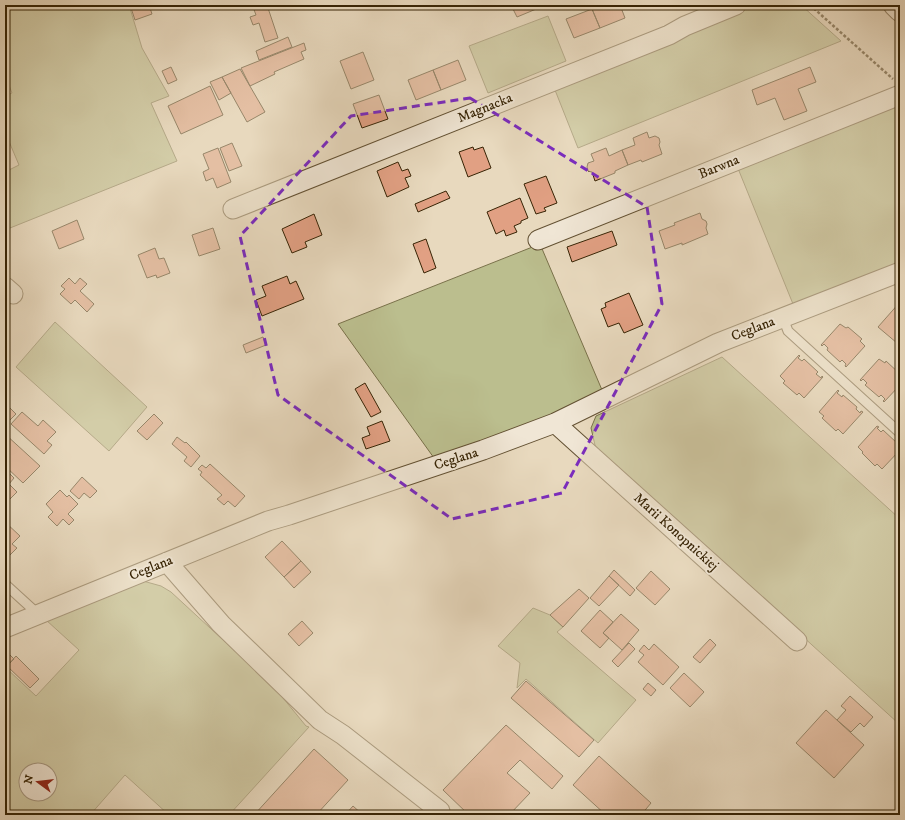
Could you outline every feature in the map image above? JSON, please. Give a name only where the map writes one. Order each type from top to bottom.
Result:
[{"type":"main road","points":[[895,5],[900,10]]},
{"type":"street","name":"Magnacka","points":[[234,209],[669,35],[685,26],[736,5]]},
{"type":"street","name":"Barwna","points":[[538,240],[897,88]]},
{"type":"street","name":"Ceglana","points":[[5,628],[268,521],[483,450],[555,423],[718,343],[900,272]]},
{"type":"street","name":"Marii Konopnickiej","points":[[555,423],[797,641]]},
{"type":"street","points":[[167,562],[221,624],[320,720],[344,735],[440,814]]},
{"type":"lane","points":[[783,318],[788,331],[900,433]]},
{"type":"lane","points":[[5,584],[39,615]]},
{"type":"path","points":[[810,5],[897,88]]},
{"type":"highlighted area","points":[[470,98],[647,207],[662,304],[562,493],[452,519],[278,395],[240,236],[351,116]]},
{"type":"green space","points":[[10,5],[129,5],[142,48],[169,96],[151,103],[177,161],[5,230],[5,172],[19,165],[5,132],[5,96],[12,93],[5,75],[5,7]]},
{"type":"green space","points":[[755,5],[801,5],[841,41],[578,148],[553,85]]},
{"type":"green space","points":[[548,16],[566,61],[488,93],[469,46]]},
{"type":"green space","points":[[900,101],[900,263],[793,304],[737,166]]},
{"type":"green space","points":[[540,244],[602,390],[546,420],[434,458],[338,324]]},
{"type":"green space","points":[[55,322],[147,407],[109,451],[16,367]]},
{"type":"green space","points":[[722,357],[900,519],[900,721],[898,723],[801,635],[598,458],[591,428],[596,416]]},
{"type":"green space","points":[[143,581],[161,586],[171,592],[274,687],[306,726],[309,727],[229,815],[169,815],[125,775],[90,815],[5,815],[5,667],[36,696],[79,650],[46,620]]},
{"type":"green space","points":[[533,608],[550,615],[563,627],[557,632],[636,700],[598,743],[526,679],[517,688],[520,663],[498,646]]},
{"type":"building","points":[[130,5],[149,5],[152,14],[135,20]]},
{"type":"building","points":[[259,5],[272,5],[273,7],[268,8],[278,38],[265,42],[259,23],[253,25],[250,17],[256,15],[253,7]]},
{"type":"building","points":[[511,5],[540,5],[541,7],[517,17]]},
{"type":"building","points":[[601,5],[620,5],[625,18],[600,28],[592,9]]},
{"type":"building","points":[[592,9],[600,28],[574,38],[566,19]]},
{"type":"building","points":[[288,37],[292,47],[259,60],[256,51]]},
{"type":"building","points":[[304,43],[306,50],[301,52],[304,59],[274,72],[275,74],[250,86],[241,68]]},
{"type":"building","points":[[363,52],[374,80],[351,89],[340,61]]},
{"type":"building","points":[[458,60],[466,80],[441,90],[433,70]]},
{"type":"building","points":[[171,67],[177,80],[168,84],[162,71]]},
{"type":"building","points":[[810,67],[816,82],[798,89],[807,111],[784,120],[775,98],[757,105],[752,90]]},
{"type":"building","points":[[240,69],[265,112],[247,122],[222,77]]},
{"type":"building","points":[[433,70],[441,90],[416,100],[408,80]]},
{"type":"building","points":[[222,77],[231,93],[219,100],[210,82]]},
{"type":"building","points":[[210,86],[223,115],[181,134],[168,106]]},
{"type":"building","points":[[379,95],[388,119],[362,128],[353,104]]},
{"type":"building","points":[[647,132],[649,138],[655,136],[659,138],[659,145],[662,154],[642,162],[641,160],[628,165],[622,150],[635,145],[633,138]]},
{"type":"building","points":[[232,143],[242,166],[229,171],[220,148]]},
{"type":"building","points":[[473,147],[474,150],[483,147],[491,168],[468,177],[459,152]]},
{"type":"building","points":[[218,148],[231,182],[217,188],[213,178],[206,181],[203,172],[209,169],[203,154]]},
{"type":"building","points":[[606,148],[609,156],[622,150],[628,165],[615,171],[615,173],[595,181],[592,172],[588,171],[587,167],[588,163],[594,161],[591,154]]},
{"type":"building","points":[[398,162],[402,171],[408,169],[411,176],[405,178],[409,187],[387,197],[377,171]]},
{"type":"building","points":[[546,176],[557,203],[544,208],[546,211],[536,214],[524,184]]},
{"type":"building","points":[[446,191],[450,198],[418,212],[415,204]]},
{"type":"building","points":[[520,198],[528,218],[514,226],[517,232],[506,236],[504,230],[496,234],[487,212]]},
{"type":"building","points":[[700,213],[702,219],[706,221],[708,234],[682,245],[682,243],[665,249],[659,231],[675,225],[674,223]]},
{"type":"building","points":[[314,214],[322,235],[305,242],[307,247],[292,253],[282,229]]},
{"type":"building","points":[[77,220],[84,239],[59,249],[52,231]]},
{"type":"building","points":[[213,228],[220,249],[199,256],[192,235]]},
{"type":"building","points":[[612,231],[617,245],[572,262],[567,247]]},
{"type":"building","points":[[426,239],[436,268],[424,273],[413,244]]},
{"type":"building","points":[[155,248],[159,259],[164,258],[170,273],[157,278],[156,275],[147,278],[138,255]]},
{"type":"building","points":[[287,276],[290,284],[296,281],[304,299],[262,316],[256,300],[266,296],[262,286]]},
{"type":"building","points":[[69,278],[75,284],[80,278],[87,284],[80,291],[94,304],[87,312],[75,300],[71,304],[60,294],[65,289],[61,286]]},
{"type":"building","points":[[629,293],[643,325],[624,333],[619,323],[608,327],[601,309],[606,307],[605,303]]},
{"type":"building","points":[[900,302],[900,339],[897,343],[878,327]]},
{"type":"building","points":[[5,312],[9,316],[5,321]]},
{"type":"building","points":[[840,324],[846,328],[848,327],[862,339],[860,341],[865,346],[846,367],[846,364],[842,360],[840,362],[827,350],[828,348],[824,344],[822,346],[821,345]]},
{"type":"building","points":[[263,337],[266,345],[246,353],[243,345]]},
{"type":"building","points":[[799,355],[800,356],[798,358],[802,361],[804,359],[818,372],[816,374],[821,378],[822,376],[823,377],[804,398],[799,393],[797,395],[783,383],[785,381],[780,376]]},
{"type":"building","points":[[879,359],[885,363],[886,361],[900,374],[900,385],[884,402],[883,401],[885,399],[881,395],[879,397],[865,385],[867,383],[863,379],[861,381],[860,380]]},
{"type":"building","points":[[365,383],[381,412],[371,417],[355,389]]},
{"type":"building","points":[[838,390],[839,391],[837,393],[842,397],[843,395],[857,407],[856,409],[860,413],[861,411],[863,412],[843,434],[838,429],[836,431],[822,418],[824,416],[819,412]]},
{"type":"building","points":[[5,403],[16,414],[5,425]]},
{"type":"building","points":[[22,412],[38,426],[43,420],[56,432],[47,441],[52,445],[44,454],[11,424]]},
{"type":"building","points":[[154,414],[163,423],[147,440],[137,431]]},
{"type":"building","points":[[382,421],[390,441],[366,449],[362,438],[370,435],[367,427]]},
{"type":"building","points":[[877,426],[881,432],[883,430],[897,443],[895,445],[899,449],[900,448],[900,450],[882,469],[877,464],[875,466],[858,447]]},
{"type":"building","points":[[5,434],[40,466],[23,483],[5,466]]},
{"type":"building","points":[[177,437],[185,443],[186,442],[200,456],[191,467],[184,461],[187,457],[172,444]]},
{"type":"building","points":[[210,464],[245,496],[235,507],[228,501],[224,505],[217,499],[222,495],[200,475],[202,472],[198,469],[202,465],[206,468]]},
{"type":"building","points":[[5,469],[14,478],[9,484],[17,492],[7,502],[5,500]]},
{"type":"building","points":[[82,477],[97,491],[90,498],[84,493],[79,499],[70,491]]},
{"type":"building","points":[[60,490],[67,497],[69,495],[78,504],[68,514],[74,520],[69,525],[63,519],[57,526],[48,517],[53,512],[46,504]]},
{"type":"building","points":[[5,522],[20,536],[12,544],[17,548],[8,557],[5,554]]},
{"type":"building","points":[[282,541],[301,561],[284,577],[265,557]]},
{"type":"building","points":[[301,561],[311,572],[294,588],[284,577]]},
{"type":"building","points":[[614,570],[635,590],[630,596],[609,576]]},
{"type":"building","points":[[651,571],[670,589],[655,605],[636,588]]},
{"type":"building","points":[[609,576],[619,585],[599,606],[590,598]]},
{"type":"building","points":[[579,589],[589,598],[563,627],[550,615]]},
{"type":"building","points":[[600,610],[613,622],[603,633],[609,638],[600,648],[581,631]]},
{"type":"building","points":[[621,614],[639,630],[622,650],[603,633]]},
{"type":"building","points":[[302,621],[313,633],[299,646],[288,634]]},
{"type":"building","points":[[710,639],[716,645],[700,663],[693,657]]},
{"type":"building","points":[[629,643],[635,649],[618,667],[612,661]]},
{"type":"building","points":[[654,644],[679,667],[663,685],[638,662],[644,655],[639,651],[644,645],[649,650]]},
{"type":"building","points":[[5,650],[14,659],[7,666],[5,664]]},
{"type":"building","points":[[16,656],[39,679],[30,688],[7,666]]},
{"type":"building","points":[[684,673],[704,692],[690,707],[670,688]]},
{"type":"building","points":[[526,681],[594,740],[579,757],[511,698]]},
{"type":"building","points":[[648,683],[656,690],[651,696],[643,689]]},
{"type":"building","points":[[850,696],[873,717],[864,727],[860,723],[851,732],[837,720],[846,710],[841,706]]},
{"type":"building","points":[[826,710],[864,745],[834,778],[796,743]]},
{"type":"building","points":[[506,725],[563,776],[552,789],[520,760],[507,773],[530,793],[509,815],[469,815],[443,790]]},
{"type":"building","points":[[314,749],[348,780],[316,815],[254,815]]},
{"type":"building","points":[[599,756],[651,803],[641,815],[606,815],[573,785]]},
{"type":"building","points":[[353,806],[363,815],[345,815]]}]
